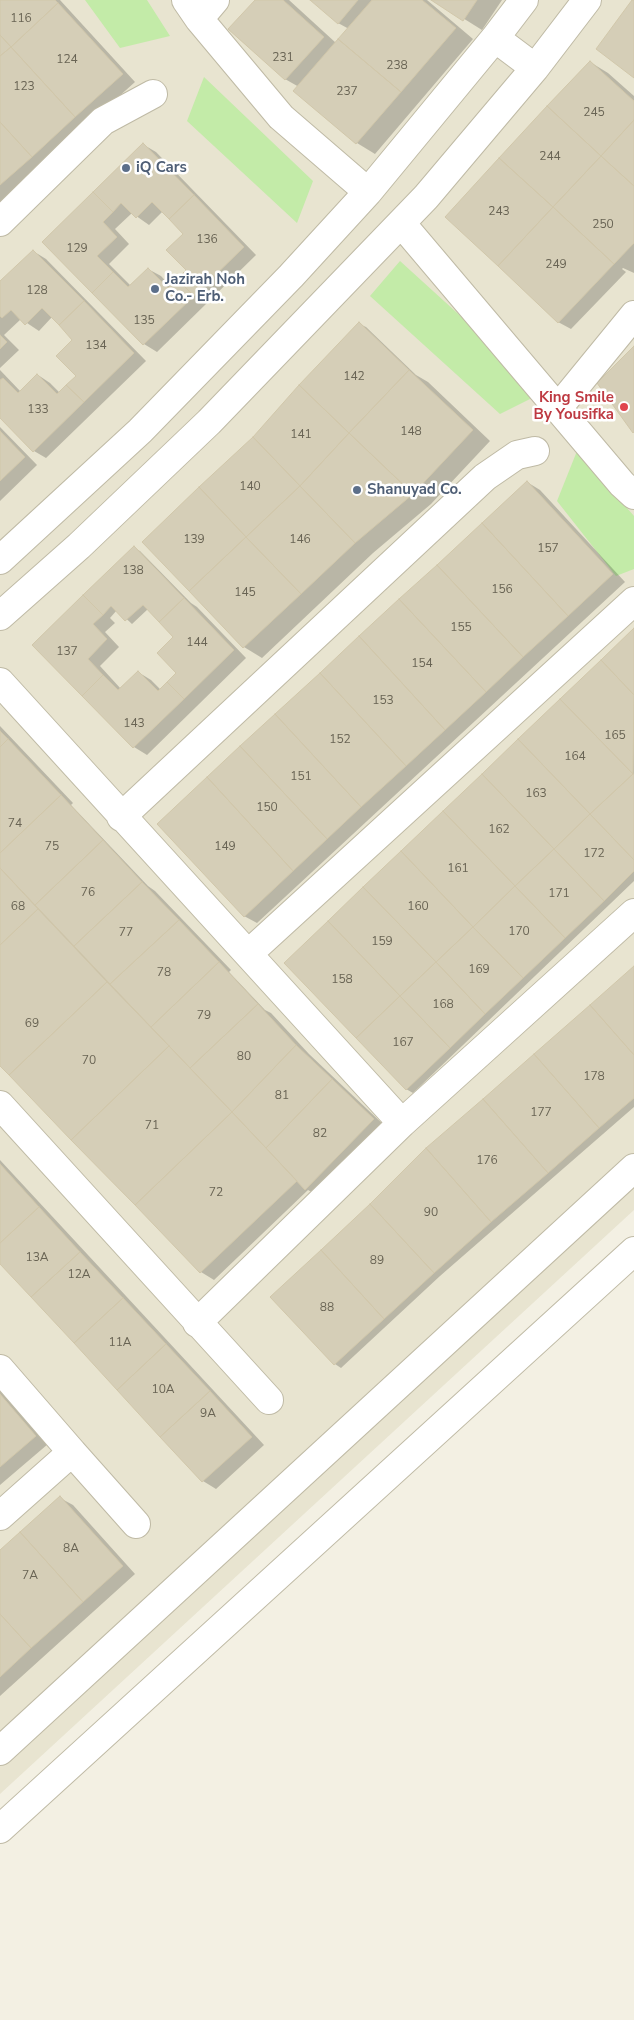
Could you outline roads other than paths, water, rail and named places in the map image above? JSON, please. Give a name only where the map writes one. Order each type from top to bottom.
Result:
[{"type":"street","points":[[0,560],[140,431],[291,276],[368,192],[524,0]]},
{"type":"street","points":[[0,616],[79,546],[209,422],[426,197],[535,68],[587,0]]},
{"type":"street","points":[[200,6],[281,117],[368,192]]},
{"type":"street","points":[[495,38],[535,68]]},
{"type":"street","points":[[0,222],[103,121],[153,94]]},
{"type":"street","points":[[401,223],[622,484],[634,494]]},
{"type":"street","points":[[558,408],[634,315]]},
{"type":"street","points":[[177,393],[209,422]]},
{"type":"street","points":[[121,817],[485,477],[517,456],[535,451]]},
{"type":"street","points":[[248,954],[634,601]]},
{"type":"street","points":[[0,682],[121,817],[402,1122]]},
{"type":"street","points":[[197,1323],[402,1122],[634,914]]},
{"type":"street","points":[[0,1105],[269,1400]]},
{"type":"street","points":[[0,1751],[634,1168]]},
{"type":"street","points":[[0,1829],[634,1250]]},
{"type":"street","points":[[0,1369],[136,1524]]},
{"type":"street","points":[[0,1516],[72,1452]]},
{"type":"place","name":"iQ Cars","points":[[126,168]]},
{"type":"place","name":"Jazirah Noh Co.- Erb.","points":[[155,289]]},
{"type":"place","name":"King Smile By Yousifka","points":[[624,407]]},
{"type":"place","name":"Shanuyad Co.","points":[[357,490]]}]
